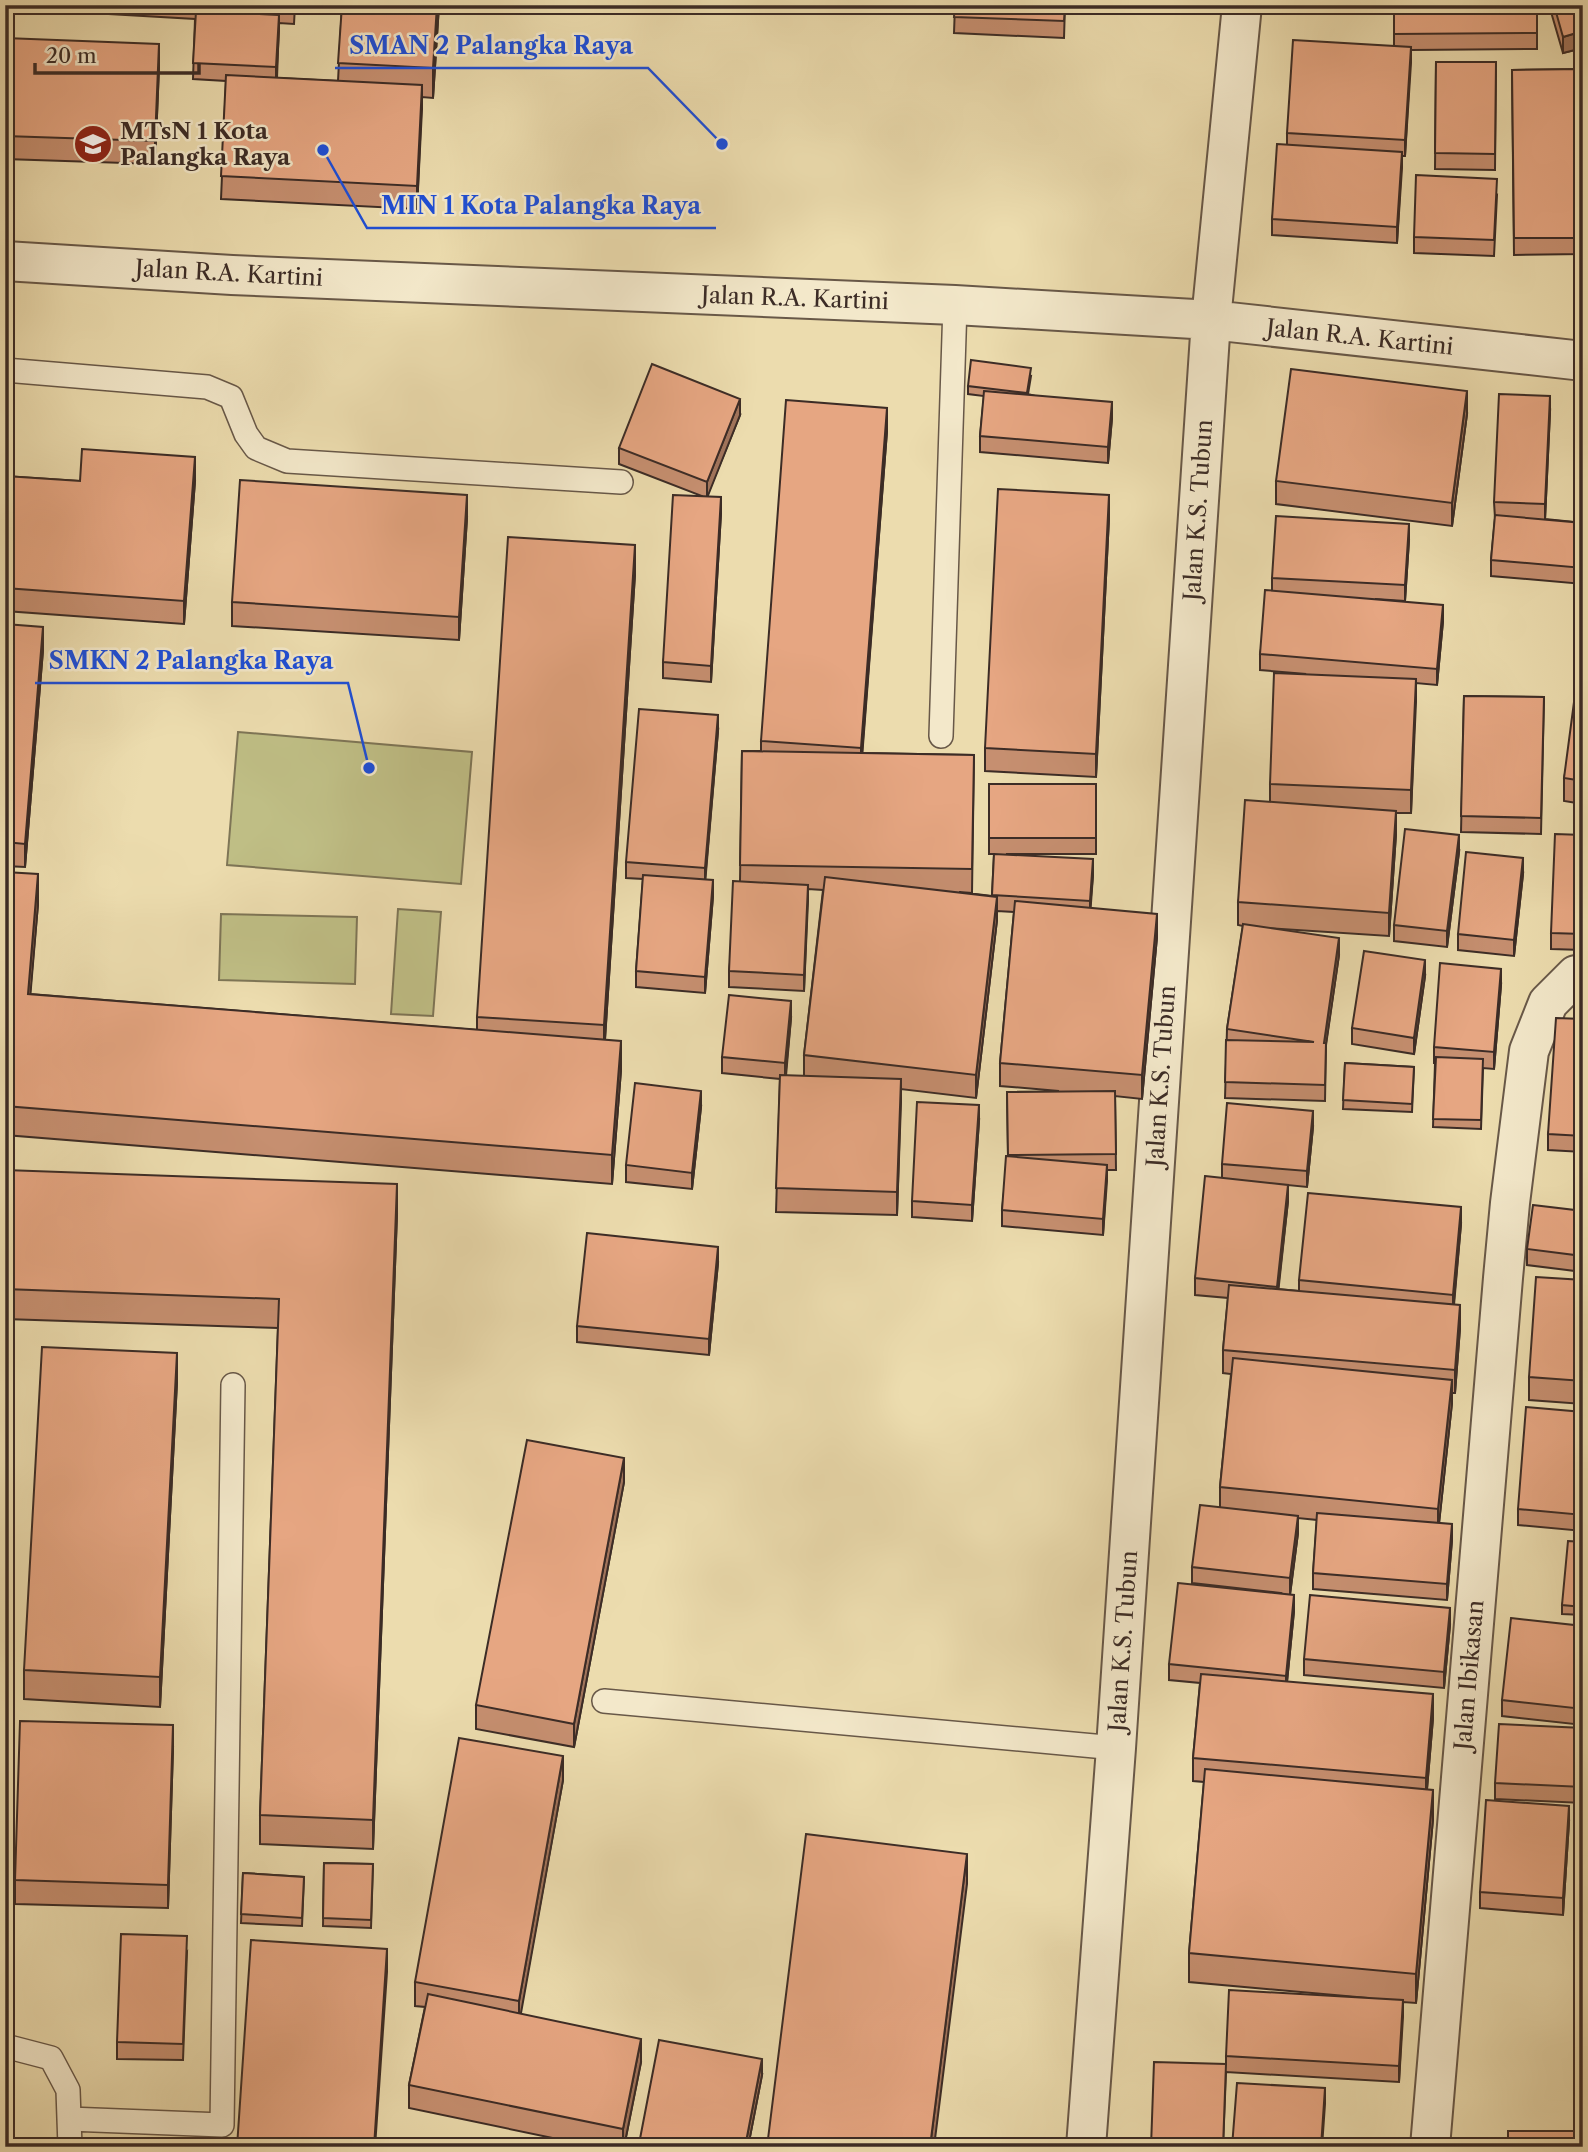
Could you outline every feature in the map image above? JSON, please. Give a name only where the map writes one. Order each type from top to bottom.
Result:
[{"type":"street","name":"Jalan K.S. Tubun","points":[[1086,2147],[1116,1748],[1211,320],[1242,5]]},
{"type":"street","name":"Jalan R.A. Kartini","points":[[5,261],[232,275],[955,305],[1211,320],[1583,361]]},
{"type":"street","name":"Jalan Ibikasan","points":[[1430,2147],[1510,1203],[1529,1051],[1548,1003],[1576,975],[1583,974]]},
{"type":"lane","points":[[941,736],[955,305]]},
{"type":"lane","points":[[5,370],[207,387],[231,397],[246,434],[256,448],[286,461],[621,482]]},
{"type":"lane","points":[[69,2119],[223,2136],[233,1385]]},
{"type":"lane","points":[[604,1701],[1116,1748]]},
{"type":"lane","points":[[5,2046],[51,2058],[68,2090],[70,2147]]},
{"type":"shaded area","points":[[238,732],[472,752],[461,884],[227,865]]},
{"type":"shaded area","points":[[398,909],[441,912],[433,1016],[391,1014]]},
{"type":"shaded area","points":[[221,914],[357,917],[355,984],[219,980]]},
{"type":"building","points":[[342,5],[437,5],[433,68],[338,63]]},
{"type":"building","points":[[955,5],[1065,5],[1064,21],[954,17]]},
{"type":"building","points":[[1394,5],[1537,5],[1537,33],[1394,34]]},
{"type":"building","points":[[1554,5],[1583,5],[1583,31],[1563,37]]},
{"type":"building","points":[[196,11],[279,15],[276,67],[193,63]]},
{"type":"building","points":[[5,38],[159,44],[155,141],[5,136]]},
{"type":"building","points":[[1293,40],[1411,47],[1405,140],[1287,133]]},
{"type":"building","points":[[1436,62],[1496,62],[1495,154],[1435,153]]},
{"type":"building","points":[[1583,69],[1583,238],[1514,238],[1512,70]]},
{"type":"building","points":[[226,75],[422,85],[417,186],[221,176]]},
{"type":"building","points":[[1277,144],[1402,152],[1397,227],[1272,219]]},
{"type":"building","points":[[1416,175],[1497,179],[1494,240],[1414,237]]},
{"type":"building","points":[[971,360],[1031,368],[1027,393],[968,386]]},
{"type":"building","points":[[652,364],[740,399],[707,482],[619,448]]},
{"type":"building","points":[[1291,369],[1467,391],[1452,503],[1276,481]]},
{"type":"building","points":[[984,391],[1112,402],[1108,447],[980,436]]},
{"type":"building","points":[[1499,394],[1550,396],[1545,504],[1494,502]]},
{"type":"building","points":[[786,400],[887,408],[861,748],[761,741]]},
{"type":"building","points":[[82,449],[195,457],[184,601],[5,588],[5,476],[80,481]]},
{"type":"building","points":[[240,480],[467,495],[459,617],[232,602]]},
{"type":"building","points":[[998,489],[1109,495],[1096,754],[985,748]]},
{"type":"building","points":[[673,495],[721,497],[711,666],[663,662]]},
{"type":"building","points":[[1495,515],[1583,523],[1583,568],[1491,560]]},
{"type":"building","points":[[1276,516],[1409,524],[1405,585],[1272,578]]},
{"type":"building","points":[[508,537],[635,545],[604,1025],[477,1017]]},
{"type":"building","points":[[1265,590],[1443,605],[1437,669],[1260,654]]},
{"type":"building","points":[[5,624],[43,627],[25,844],[5,842]]},
{"type":"building","points":[[1274,673],[1416,679],[1411,790],[1270,784]]},
{"type":"building","points":[[1576,687],[1583,688],[1583,781],[1564,778]]},
{"type":"building","points":[[1464,696],[1544,697],[1541,818],[1461,816]]},
{"type":"building","points":[[639,709],[718,715],[705,868],[626,862]]},
{"type":"building","points":[[742,751],[974,755],[972,869],[740,865]]},
{"type":"building","points":[[989,784],[1096,784],[1096,838],[989,838]]},
{"type":"building","points":[[1245,800],[1396,811],[1389,913],[1238,902]]},
{"type":"building","points":[[1405,829],[1459,835],[1447,931],[1394,925]]},
{"type":"building","points":[[1555,834],[1583,835],[1583,934],[1551,933]]},
{"type":"building","points":[[1466,852],[1523,858],[1514,940],[1458,934]]},
{"type":"building","points":[[994,854],[1093,859],[1090,901],[992,895]]},
{"type":"building","points":[[5,872],[38,874],[28,994],[621,1041],[612,1155],[5,1106]]},
{"type":"building","points":[[643,875],[713,880],[705,977],[636,971]]},
{"type":"building","points":[[825,877],[997,897],[976,1075],[804,1055]]},
{"type":"building","points":[[733,881],[808,885],[804,975],[729,971]]},
{"type":"building","points":[[1015,901],[1157,914],[1142,1075],[1000,1063]]},
{"type":"building","points":[[1243,924],[1339,938],[1324,1043],[1325,1085],[1225,1082],[1226,1040],[1314,1042],[1227,1029]]},
{"type":"building","points":[[1364,951],[1425,960],[1414,1038],[1352,1028]]},
{"type":"building","points":[[1440,963],[1501,969],[1494,1052],[1434,1047]]},
{"type":"building","points":[[729,995],[791,1001],[785,1063],[722,1057]]},
{"type":"building","points":[[1556,1018],[1583,1019],[1583,1136],[1548,1134]]},
{"type":"building","points":[[1436,1057],[1483,1059],[1481,1120],[1433,1119]]},
{"type":"building","points":[[1345,1063],[1414,1067],[1412,1104],[1343,1100]]},
{"type":"building","points":[[780,1075],[901,1079],[897,1192],[776,1188]]},
{"type":"building","points":[[635,1083],[701,1091],[692,1173],[626,1165]]},
{"type":"building","points":[[1115,1091],[1116,1154],[1008,1155],[1007,1092]]},
{"type":"building","points":[[917,1102],[979,1105],[972,1205],[912,1201]]},
{"type":"building","points":[[1227,1103],[1313,1111],[1307,1171],[1222,1164]]},
{"type":"building","points":[[1006,1156],[1107,1165],[1103,1219],[1002,1210]]},
{"type":"building","points":[[5,1170],[397,1184],[373,1820],[260,1815],[279,1299],[5,1289]]},
{"type":"building","points":[[1205,1176],[1288,1185],[1277,1287],[1195,1278]]},
{"type":"building","points":[[1308,1193],[1461,1207],[1453,1295],[1299,1280]]},
{"type":"building","points":[[1533,1205],[1583,1211],[1583,1256],[1527,1249]]},
{"type":"building","points":[[587,1233],[718,1247],[709,1339],[577,1326]]},
{"type":"building","points":[[1536,1277],[1583,1280],[1583,1381],[1529,1377]]},
{"type":"building","points":[[1229,1285],[1460,1305],[1455,1370],[1223,1350]]},
{"type":"building","points":[[42,1347],[177,1353],[160,1677],[24,1670]]},
{"type":"building","points":[[1233,1358],[1452,1380],[1438,1509],[1220,1487]]},
{"type":"building","points":[[1526,1407],[1583,1412],[1583,1515],[1518,1509]]},
{"type":"building","points":[[527,1440],[624,1458],[574,1724],[476,1705]]},
{"type":"building","points":[[1200,1505],[1298,1516],[1290,1578],[1192,1567]]},
{"type":"building","points":[[1317,1513],[1452,1524],[1447,1584],[1313,1573]]},
{"type":"building","points":[[1568,1541],[1583,1542],[1583,1607],[1562,1605]]},
{"type":"building","points":[[1178,1583],[1294,1595],[1286,1676],[1169,1664]]},
{"type":"building","points":[[1310,1595],[1450,1608],[1444,1672],[1304,1659]]},
{"type":"building","points":[[1511,1618],[1583,1626],[1583,1709],[1502,1700]]},
{"type":"building","points":[[1201,1674],[1433,1694],[1426,1778],[1193,1758]]},
{"type":"building","points":[[20,1721],[173,1725],[168,1885],[15,1880]]},
{"type":"building","points":[[1499,1724],[1583,1728],[1583,1787],[1495,1783]]},
{"type":"building","points":[[459,1738],[563,1756],[519,2001],[415,1982]]},
{"type":"building","points":[[1205,1769],[1433,1790],[1416,1974],[1189,1953]]},
{"type":"building","points":[[1486,1800],[1569,1806],[1563,1898],[1480,1892]]},
{"type":"building","points":[[806,1834],[967,1854],[930,2147],[767,2147]]},
{"type":"building","points":[[324,1863],[373,1864],[371,1920],[323,1918]]},
{"type":"building","points":[[243,1873],[304,1877],[302,1918],[241,1914]]},
{"type":"building","points":[[121,1934],[187,1936],[183,2044],[117,2042]]},
{"type":"building","points":[[251,1940],[387,1949],[374,2147],[237,2147]]},
{"type":"building","points":[[1229,1990],[1403,2000],[1399,2066],[1226,2056]]},
{"type":"building","points":[[428,1994],[641,2039],[623,2129],[409,2085]]},
{"type":"building","points":[[659,2040],[762,2059],[745,2147],[656,2147],[639,2144]]},
{"type":"building","points":[[1154,2062],[1226,2064],[1223,2147],[1151,2147]]},
{"type":"building","points":[[1237,2083],[1325,2088],[1321,2147],[1232,2147]]},
{"type":"building","points":[[1508,2131],[1583,2131],[1583,2147],[1508,2147]]},
{"type":"building","points":[[99,2144],[179,2147],[98,2147]]},
{"type":"place","name":"MTsN 1 Kota Palangka Raya","points":[[93,144]]},
{"type":"place","name":"SMAN 2 Palangka Raya","points":[[722,144]]},
{"type":"place","name":"MIN 1 Kota Palangka Raya","points":[[323,150]]},
{"type":"place","name":"SMKN 2 Palangka Raya","points":[[369,768]]}]
